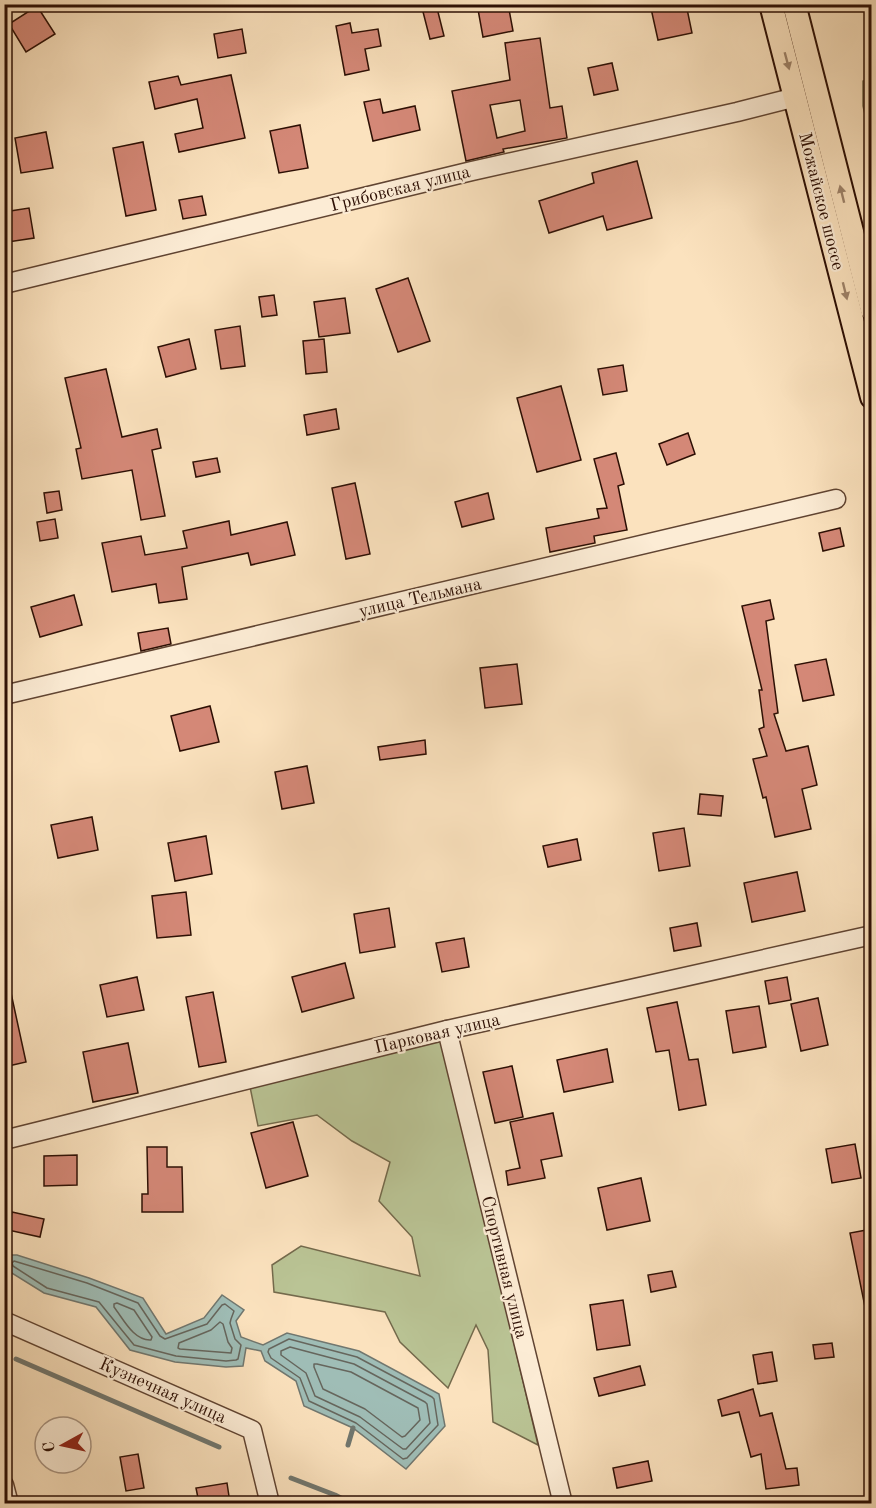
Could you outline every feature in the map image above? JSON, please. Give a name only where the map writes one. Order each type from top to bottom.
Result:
[{"type":"main road","name":"Можайское шоссе","points":[[771,4],[872,397]]},
{"type":"main road","name":"Можайское шоссе","points":[[794,4],[872,310]]},
{"type":"street","name":"Грибовская улица","points":[[4,284],[472,171],[796,97]]},
{"type":"street","name":"улица Тельмана","points":[[4,696],[836,499]]},
{"type":"street","name":"Парковая улица","points":[[4,1140],[447,1030],[872,935]]},
{"type":"street","name":"Спортивная улица","points":[[447,1030],[563,1503]]},
{"type":"street","name":"Кузнечная улица","points":[[4,1321],[252,1430],[270,1503]]},
{"type":"street","points":[[4,1485],[9,1503]]},
{"type":"green space","points":[[872,79],[871,140],[863,106],[863,81]]},
{"type":"green space","points":[[441,1033],[538,1445],[493,1422],[488,1350],[476,1325],[448,1388],[400,1342],[385,1312],[274,1292],[272,1265],[301,1246],[420,1276],[412,1237],[379,1201],[390,1162],[352,1141],[317,1115],[258,1126],[249,1082]]},
{"type":"water","points":[[4,1255],[17,1255],[143,1298],[166,1334],[204,1318],[222,1295],[244,1310],[236,1321],[241,1337],[263,1345],[287,1333],[359,1351],[439,1394],[445,1426],[406,1469],[353,1428],[304,1406],[296,1381],[265,1361],[261,1351],[246,1348],[243,1366],[226,1367],[175,1362],[130,1350],[96,1307],[44,1293],[7,1270]]},
{"type":"building","points":[[421,4],[436,4],[444,36],[430,39]]},
{"type":"building","points":[[477,4],[508,4],[513,31],[483,37]]},
{"type":"building","points":[[650,4],[686,4],[692,33],[658,40]]},
{"type":"building","points":[[37,6],[55,34],[26,52],[9,24]]},
{"type":"building","points":[[350,23],[352,33],[378,29],[381,46],[365,49],[369,70],[345,75],[336,26]]},
{"type":"building","points":[[242,29],[246,53],[218,58],[214,34]]},
{"type":"building","points":[[540,38],[550,108],[562,106],[567,138],[503,149],[504,152],[466,161],[452,91],[510,80],[505,43]],"holes":[[[520,100],[525,131],[497,138],[490,105]]]},
{"type":"building","points":[[612,63],[618,90],[594,95],[588,68]]},
{"type":"building","points":[[231,75],[245,138],[179,152],[175,134],[203,128],[197,99],[155,109],[149,82],[178,76],[181,85]]},
{"type":"building","points":[[380,99],[383,113],[415,106],[420,130],[373,141],[364,102]]},
{"type":"building","points":[[300,125],[308,168],[279,173],[270,131]]},
{"type":"building","points":[[46,132],[53,168],[21,173],[15,138]]},
{"type":"building","points":[[143,142],[156,210],[126,216],[113,148]]},
{"type":"building","points":[[637,161],[652,218],[607,230],[603,216],[549,233],[539,201],[594,183],[592,173]]},
{"type":"building","points":[[202,196],[206,215],[183,219],[179,200]]},
{"type":"building","points":[[29,208],[34,238],[8,242],[4,212]]},
{"type":"building","points":[[408,278],[430,341],[398,352],[376,289]]},
{"type":"building","points":[[274,295],[277,315],[262,317],[259,297]]},
{"type":"building","points":[[345,298],[350,333],[319,337],[314,302]]},
{"type":"building","points":[[240,326],[245,366],[221,369],[215,330]]},
{"type":"building","points":[[189,339],[196,369],[166,377],[158,347]]},
{"type":"building","points":[[324,339],[327,372],[306,374],[303,341]]},
{"type":"building","points":[[623,365],[627,391],[603,395],[598,369]]},
{"type":"building","points":[[106,369],[122,437],[157,429],[161,448],[152,450],[165,516],[141,520],[132,470],[82,479],[76,449],[81,448],[65,378]]},
{"type":"building","points":[[561,386],[581,460],[537,472],[517,398]]},
{"type":"building","points":[[336,409],[339,429],[307,435],[304,415]]},
{"type":"building","points":[[688,433],[695,454],[667,465],[659,444]]},
{"type":"building","points":[[616,453],[624,484],[618,486],[627,530],[594,536],[595,543],[550,552],[546,528],[599,518],[597,509],[607,508],[594,459]]},
{"type":"building","points":[[217,458],[220,472],[196,477],[193,462]]},
{"type":"building","points":[[355,483],[370,554],[346,559],[332,488]]},
{"type":"building","points":[[59,491],[62,510],[47,513],[44,493]]},
{"type":"building","points":[[488,493],[494,519],[462,527],[455,502]]},
{"type":"building","points":[[55,519],[58,538],[40,541],[37,522]]},
{"type":"building","points":[[229,521],[231,535],[287,522],[295,555],[251,565],[248,553],[182,567],[187,599],[159,603],[156,584],[112,592],[102,543],[141,536],[145,555],[187,548],[183,531]]},
{"type":"building","points":[[840,528],[844,546],[823,551],[819,533]]},
{"type":"building","points":[[74,595],[82,625],[40,637],[31,607]]},
{"type":"building","points":[[770,600],[774,619],[766,621],[778,713],[774,714],[786,751],[808,746],[817,785],[802,789],[811,829],[775,837],[766,797],[763,798],[753,759],[767,756],[759,729],[764,727],[759,690],[762,690],[742,606]]},
{"type":"building","points":[[168,628],[171,644],[141,651],[138,633]]},
{"type":"building","points":[[826,659],[834,695],[803,701],[795,665]]},
{"type":"building","points":[[517,664],[522,704],[485,708],[480,668]]},
{"type":"building","points":[[210,706],[219,742],[180,751],[171,716]]},
{"type":"building","points":[[425,740],[426,754],[380,760],[378,747]]},
{"type":"building","points":[[307,766],[314,803],[282,809],[275,772]]},
{"type":"building","points":[[700,794],[723,796],[721,816],[698,814]]},
{"type":"building","points":[[92,817],[98,850],[58,858],[51,825]]},
{"type":"building","points":[[684,828],[690,866],[659,871],[653,833]]},
{"type":"building","points":[[206,836],[212,874],[175,881],[168,843]]},
{"type":"building","points":[[577,839],[581,860],[548,867],[543,846]]},
{"type":"building","points":[[797,872],[805,911],[752,922],[744,883]]},
{"type":"building","points":[[186,892],[191,935],[157,938],[152,896]]},
{"type":"building","points":[[389,908],[395,947],[360,953],[354,914]]},
{"type":"building","points":[[697,923],[701,946],[674,951],[670,928]]},
{"type":"building","points":[[464,938],[469,967],[442,972],[436,943]]},
{"type":"building","points":[[345,963],[354,998],[302,1012],[292,977]]},
{"type":"building","points":[[137,977],[144,1010],[107,1017],[100,985]]},
{"type":"building","points":[[787,977],[791,1000],[769,1004],[765,981]]},
{"type":"building","points":[[213,992],[226,1062],[199,1067],[186,997]]},
{"type":"building","points":[[11,993],[26,1062],[4,1067],[4,994]]},
{"type":"building","points":[[818,998],[828,1045],[801,1051],[791,1004]]},
{"type":"building","points":[[677,1002],[689,1060],[698,1059],[706,1105],[679,1110],[669,1050],[656,1052],[647,1008]]},
{"type":"building","points":[[759,1006],[766,1047],[733,1053],[726,1011]]},
{"type":"building","points":[[128,1043],[138,1093],[93,1102],[83,1052]]},
{"type":"building","points":[[607,1049],[613,1082],[564,1092],[557,1060]]},
{"type":"building","points":[[512,1066],[523,1117],[495,1123],[483,1072]]},
{"type":"building","points":[[553,1113],[562,1156],[541,1160],[545,1178],[508,1185],[506,1171],[520,1168],[510,1122]]},
{"type":"building","points":[[293,1122],[308,1176],[266,1188],[251,1133]]},
{"type":"building","points":[[855,1144],[861,1178],[832,1183],[826,1149]]},
{"type":"building","points":[[147,1147],[167,1147],[167,1167],[182,1167],[183,1212],[142,1212],[142,1194],[148,1194]]},
{"type":"building","points":[[77,1155],[77,1185],[44,1186],[44,1156]]},
{"type":"building","points":[[641,1178],[650,1221],[607,1230],[598,1188]]},
{"type":"building","points":[[12,1212],[44,1219],[40,1237],[8,1230]]},
{"type":"building","points":[[872,1229],[872,1306],[865,1307],[850,1233]]},
{"type":"building","points":[[672,1271],[676,1287],[651,1292],[648,1275]]},
{"type":"building","points":[[623,1300],[630,1345],[597,1350],[590,1305]]},
{"type":"building","points":[[832,1343],[834,1357],[815,1359],[813,1345]]},
{"type":"building","points":[[772,1352],[777,1381],[758,1384],[753,1355]]},
{"type":"building","points":[[640,1366],[645,1385],[599,1396],[594,1378]]},
{"type":"building","points":[[753,1389],[760,1416],[772,1413],[786,1469],[797,1468],[799,1485],[766,1489],[761,1454],[751,1457],[739,1412],[722,1416],[718,1400]]},
{"type":"building","points":[[138,1454],[144,1488],[126,1491],[120,1457]]},
{"type":"building","points":[[648,1461],[652,1481],[617,1488],[613,1468]]},
{"type":"building","points":[[227,1483],[230,1503],[199,1503],[196,1488]]},
{"type":"waterway","points":[[16,1359],[219,1447]]},
{"type":"waterway","points":[[348,1445],[353,1428]]},
{"type":"waterway","points":[[291,1478],[352,1504]]}]
